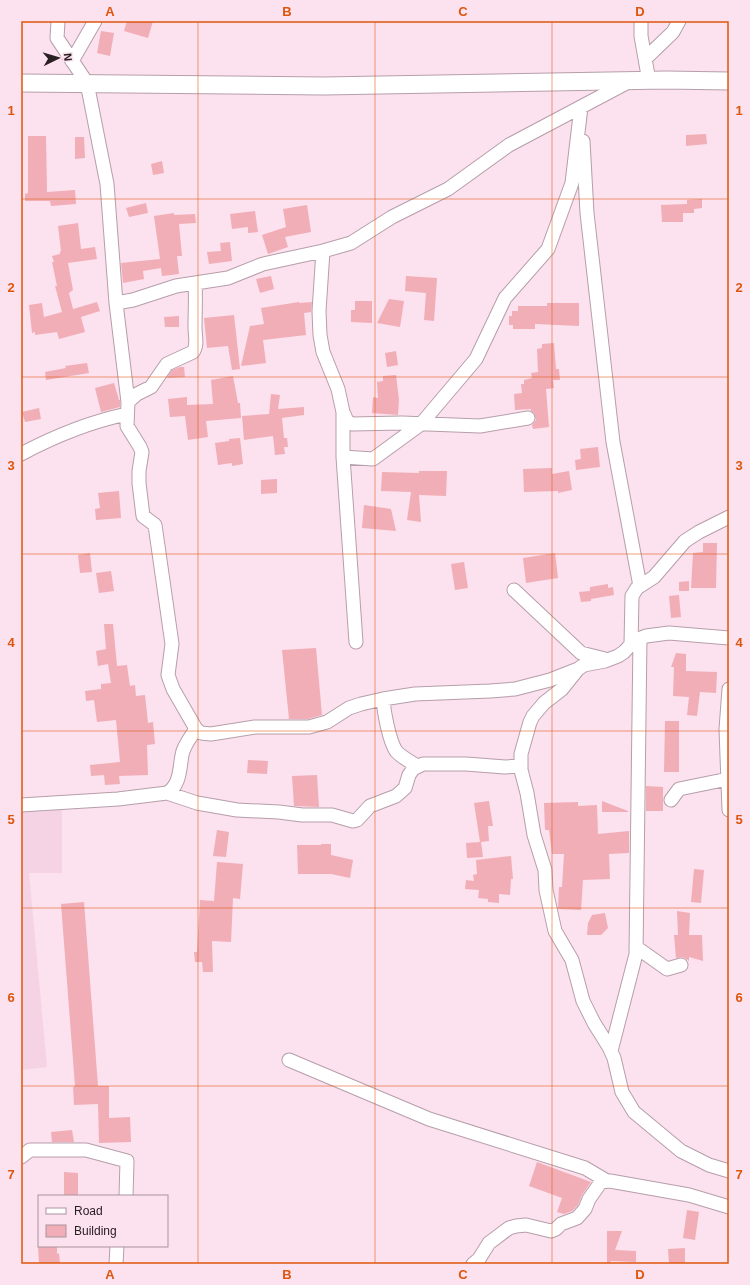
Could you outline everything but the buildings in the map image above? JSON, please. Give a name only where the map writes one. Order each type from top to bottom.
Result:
[{"type":"main road","points":[[21,83],[330,86],[630,81],[729,81]]},
{"type":"street","points":[[58,21],[57,38],[87,83],[107,184],[128,429],[142,449],[139,483],[143,516],[155,525],[172,644],[168,675],[173,689],[196,729],[201,733],[210,734],[255,727],[308,727],[327,722],[349,708],[383,699],[415,694],[490,692],[515,689],[550,680],[578,669],[584,665],[609,660],[622,654],[636,641],[653,634],[729,638]]},
{"type":"street","points":[[72,60],[95,21]]},
{"type":"street","points":[[641,21],[641,36],[649,81]]},
{"type":"street","points":[[645,59],[673,32],[679,21]]},
{"type":"street","points":[[116,303],[133,300],[176,286],[228,278],[263,264],[323,251],[351,243],[392,217],[448,189],[510,145],[630,81]]},
{"type":"street","points":[[343,457],[373,459],[421,424],[476,359],[505,298],[548,249],[572,183],[581,107]]},
{"type":"street","points":[[581,107],[587,213],[613,442],[640,586]]},
{"type":"street","points":[[323,251],[319,311],[320,335],[325,359],[338,389],[343,412],[347,421],[352,424],[480,426],[528,418]]},
{"type":"street","points":[[21,454],[49,439],[106,418],[127,408],[137,394],[151,387],[166,364],[193,352],[195,350],[196,341],[195,327],[197,305],[195,283]]},
{"type":"street","points":[[343,412],[343,457],[356,642]]},
{"type":"street","points":[[611,1051],[636,954],[636,641],[632,596],[635,590],[654,577],[684,541],[729,517]]},
{"type":"street","points":[[514,590],[581,653],[609,660]]},
{"type":"street","points":[[578,669],[562,689],[544,703],[533,716],[524,740],[520,766],[534,835],[545,873],[546,890],[555,931],[572,960],[585,1006],[611,1051],[622,1092],[634,1112],[681,1151],[709,1165],[729,1171]]},
{"type":"street","points":[[729,689],[727,712],[729,810]]},
{"type":"street","points":[[383,699],[384,710],[394,747],[398,753],[417,766]]},
{"type":"street","points":[[167,794],[177,782],[182,753],[196,729]]},
{"type":"street","points":[[21,805],[118,799],[167,794],[197,803],[237,810],[279,812],[294,815],[332,815],[348,821],[354,821],[357,820],[370,806],[396,796],[405,788],[409,775],[417,766],[422,764],[449,763],[505,767],[520,766]]},
{"type":"street","points":[[671,800],[679,789],[728,779]]},
{"type":"street","points":[[636,946],[667,969],[681,965]]},
{"type":"street","points":[[289,1060],[429,1119],[586,1168],[607,1181]]},
{"type":"street","points":[[21,1157],[30,1150],[86,1150],[127,1161],[126,1195]]},
{"type":"street","points":[[473,1264],[479,1259],[489,1243],[509,1228],[519,1225],[526,1225],[552,1230],[556,1229],[561,1224],[577,1218],[585,1209],[589,1199],[601,1182],[607,1181],[689,1194],[729,1208]]},
{"type":"street","points":[[116,1264],[117,1247]]},
{"type":"shaded area","points":[[62,810],[62,873],[29,873],[47,1067],[21,1070],[21,812]]}]
